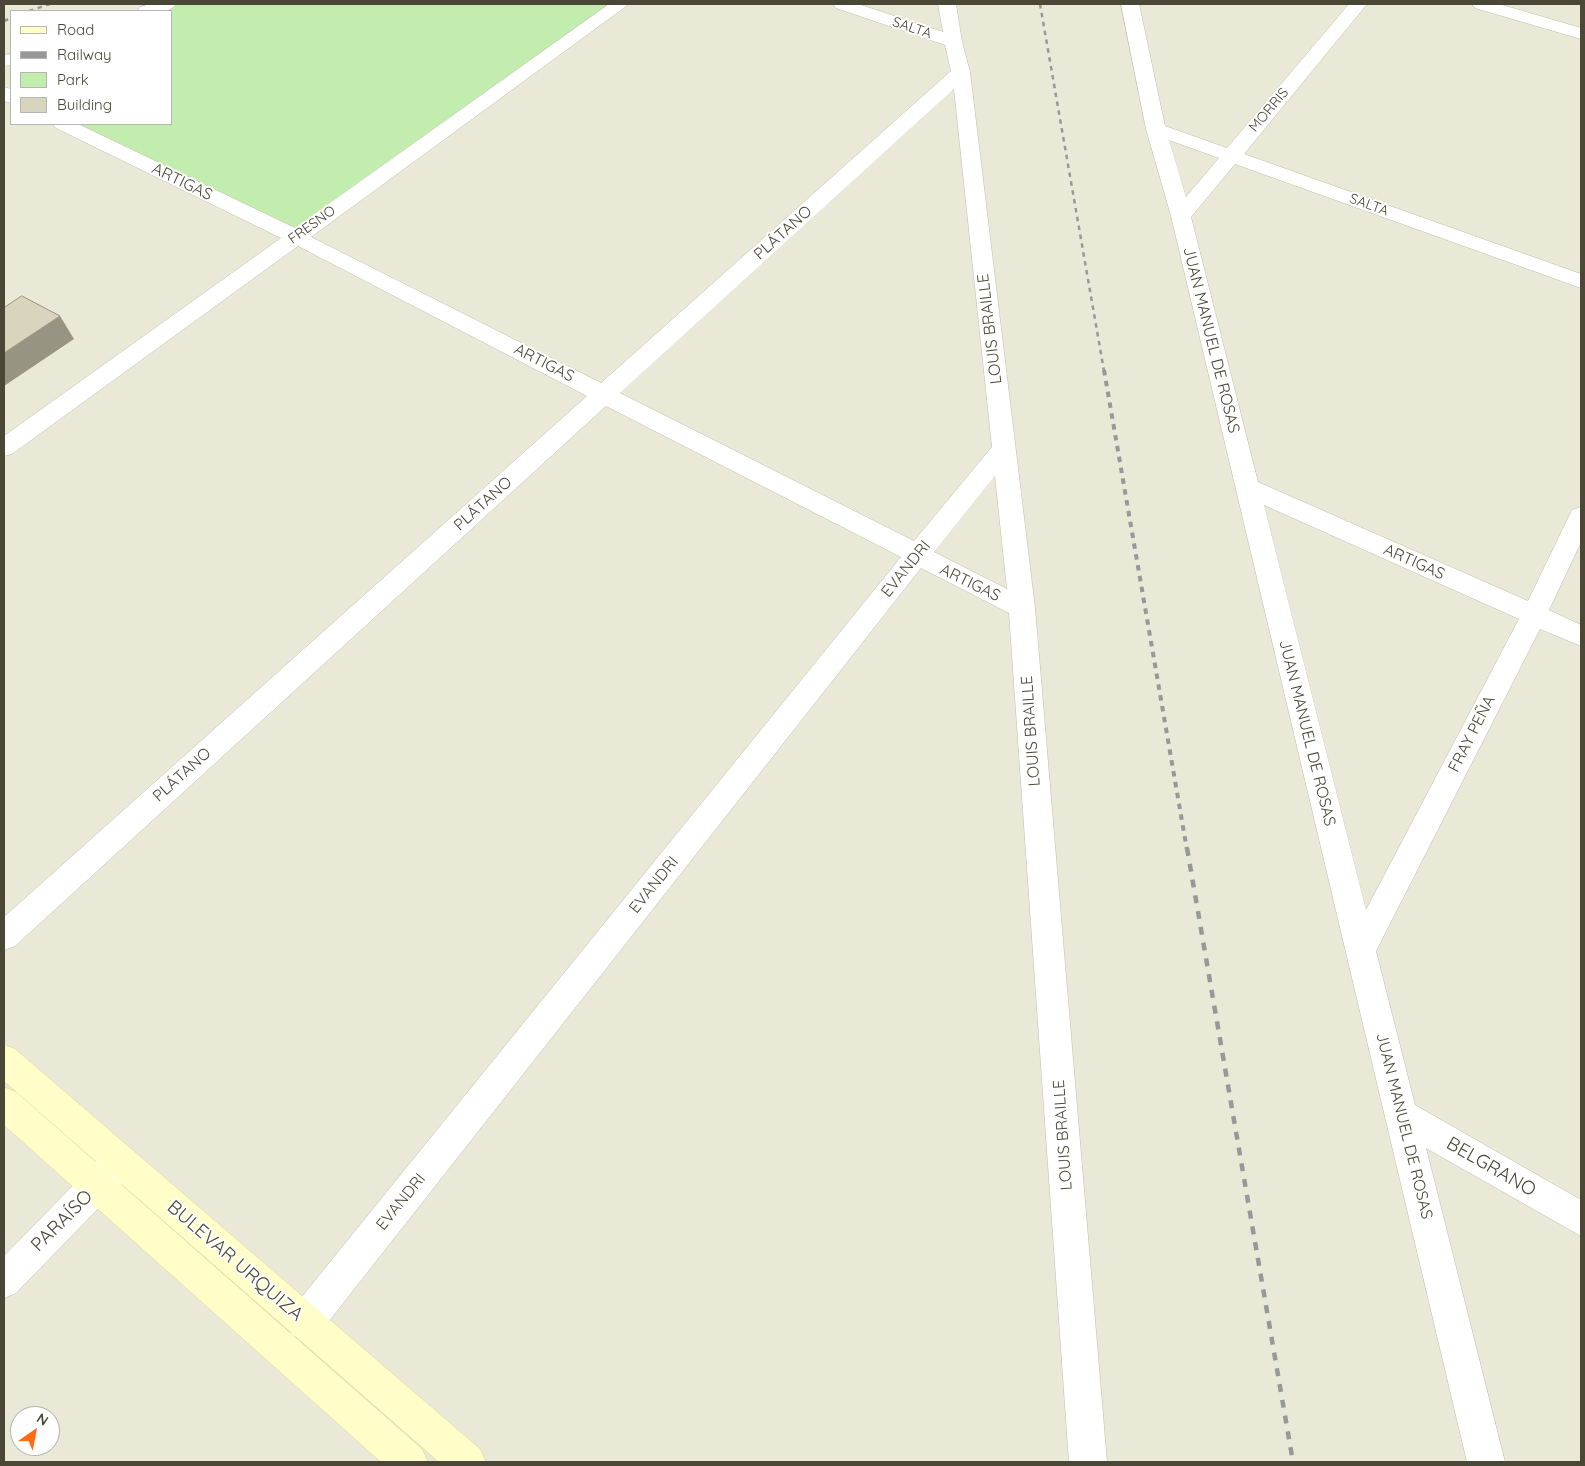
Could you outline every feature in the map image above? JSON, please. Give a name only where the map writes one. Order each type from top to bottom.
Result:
[{"type":"main road","name":"BULEVAR URQUIZA","points":[[4,1060],[466,1462]]},
{"type":"main road","name":"BULEVAR URQUIZA","points":[[4,1103],[409,1462]]},
{"type":"street","points":[[149,10],[167,4]]},
{"type":"street","name":"FRESNO","points":[[4,448],[620,4]]},
{"type":"street","name":"SALTA","points":[[842,4],[953,42]]},
{"type":"street","name":"LOUIS BRAILLE","points":[[948,4],[953,42],[961,72],[1022,608],[1088,1462]]},
{"type":"street","name":"JUAN MANUEL DE ROSAS","points":[[1130,4],[1156,129],[1181,216],[1486,1462]]},
{"type":"street","name":"MORRIS","points":[[1181,216],[1358,4]]},
{"type":"street","points":[[1481,4],[1581,34]]},
{"type":"street","name":"PLÁTANO","points":[[4,936],[961,72]]},
{"type":"street","name":"ARTIGAS","points":[[65,125],[296,237],[605,394],[916,556],[1022,608]]},
{"type":"street","name":"SALTA","points":[[1156,129],[1581,281]]},
{"type":"street","name":"EVANDRI","points":[[305,1322],[916,556],[1004,449]]},
{"type":"street","name":"ARTIGAS","points":[[1246,487],[1581,636]]},
{"type":"street","name":"FRAY PEÑA","points":[[1360,951],[1534,615],[1581,516]]},
{"type":"street","name":"BELGRANO","points":[[1402,1116],[1581,1219]]},
{"type":"street","name":"PARAÍSO","points":[[4,1281],[121,1161]]},
{"type":"shaded area","points":[[4,4],[1581,4],[1581,1462],[4,1462]]},
{"type":"green space","points":[[167,4],[620,4],[296,237],[65,125],[172,125],[172,10],[149,10]]},
{"type":"building","points":[[22,296],[60,316],[4,353],[4,308]]},
{"type":"railway","points":[[32,10],[50,4]]},
{"type":"railway","points":[[1040,4],[1104,371]]},
{"type":"railway","points":[[4,21],[10,18]]},
{"type":"railway","points":[[1104,370],[1187,850]]},
{"type":"railway","points":[[1187,848],[1293,1462]]}]
